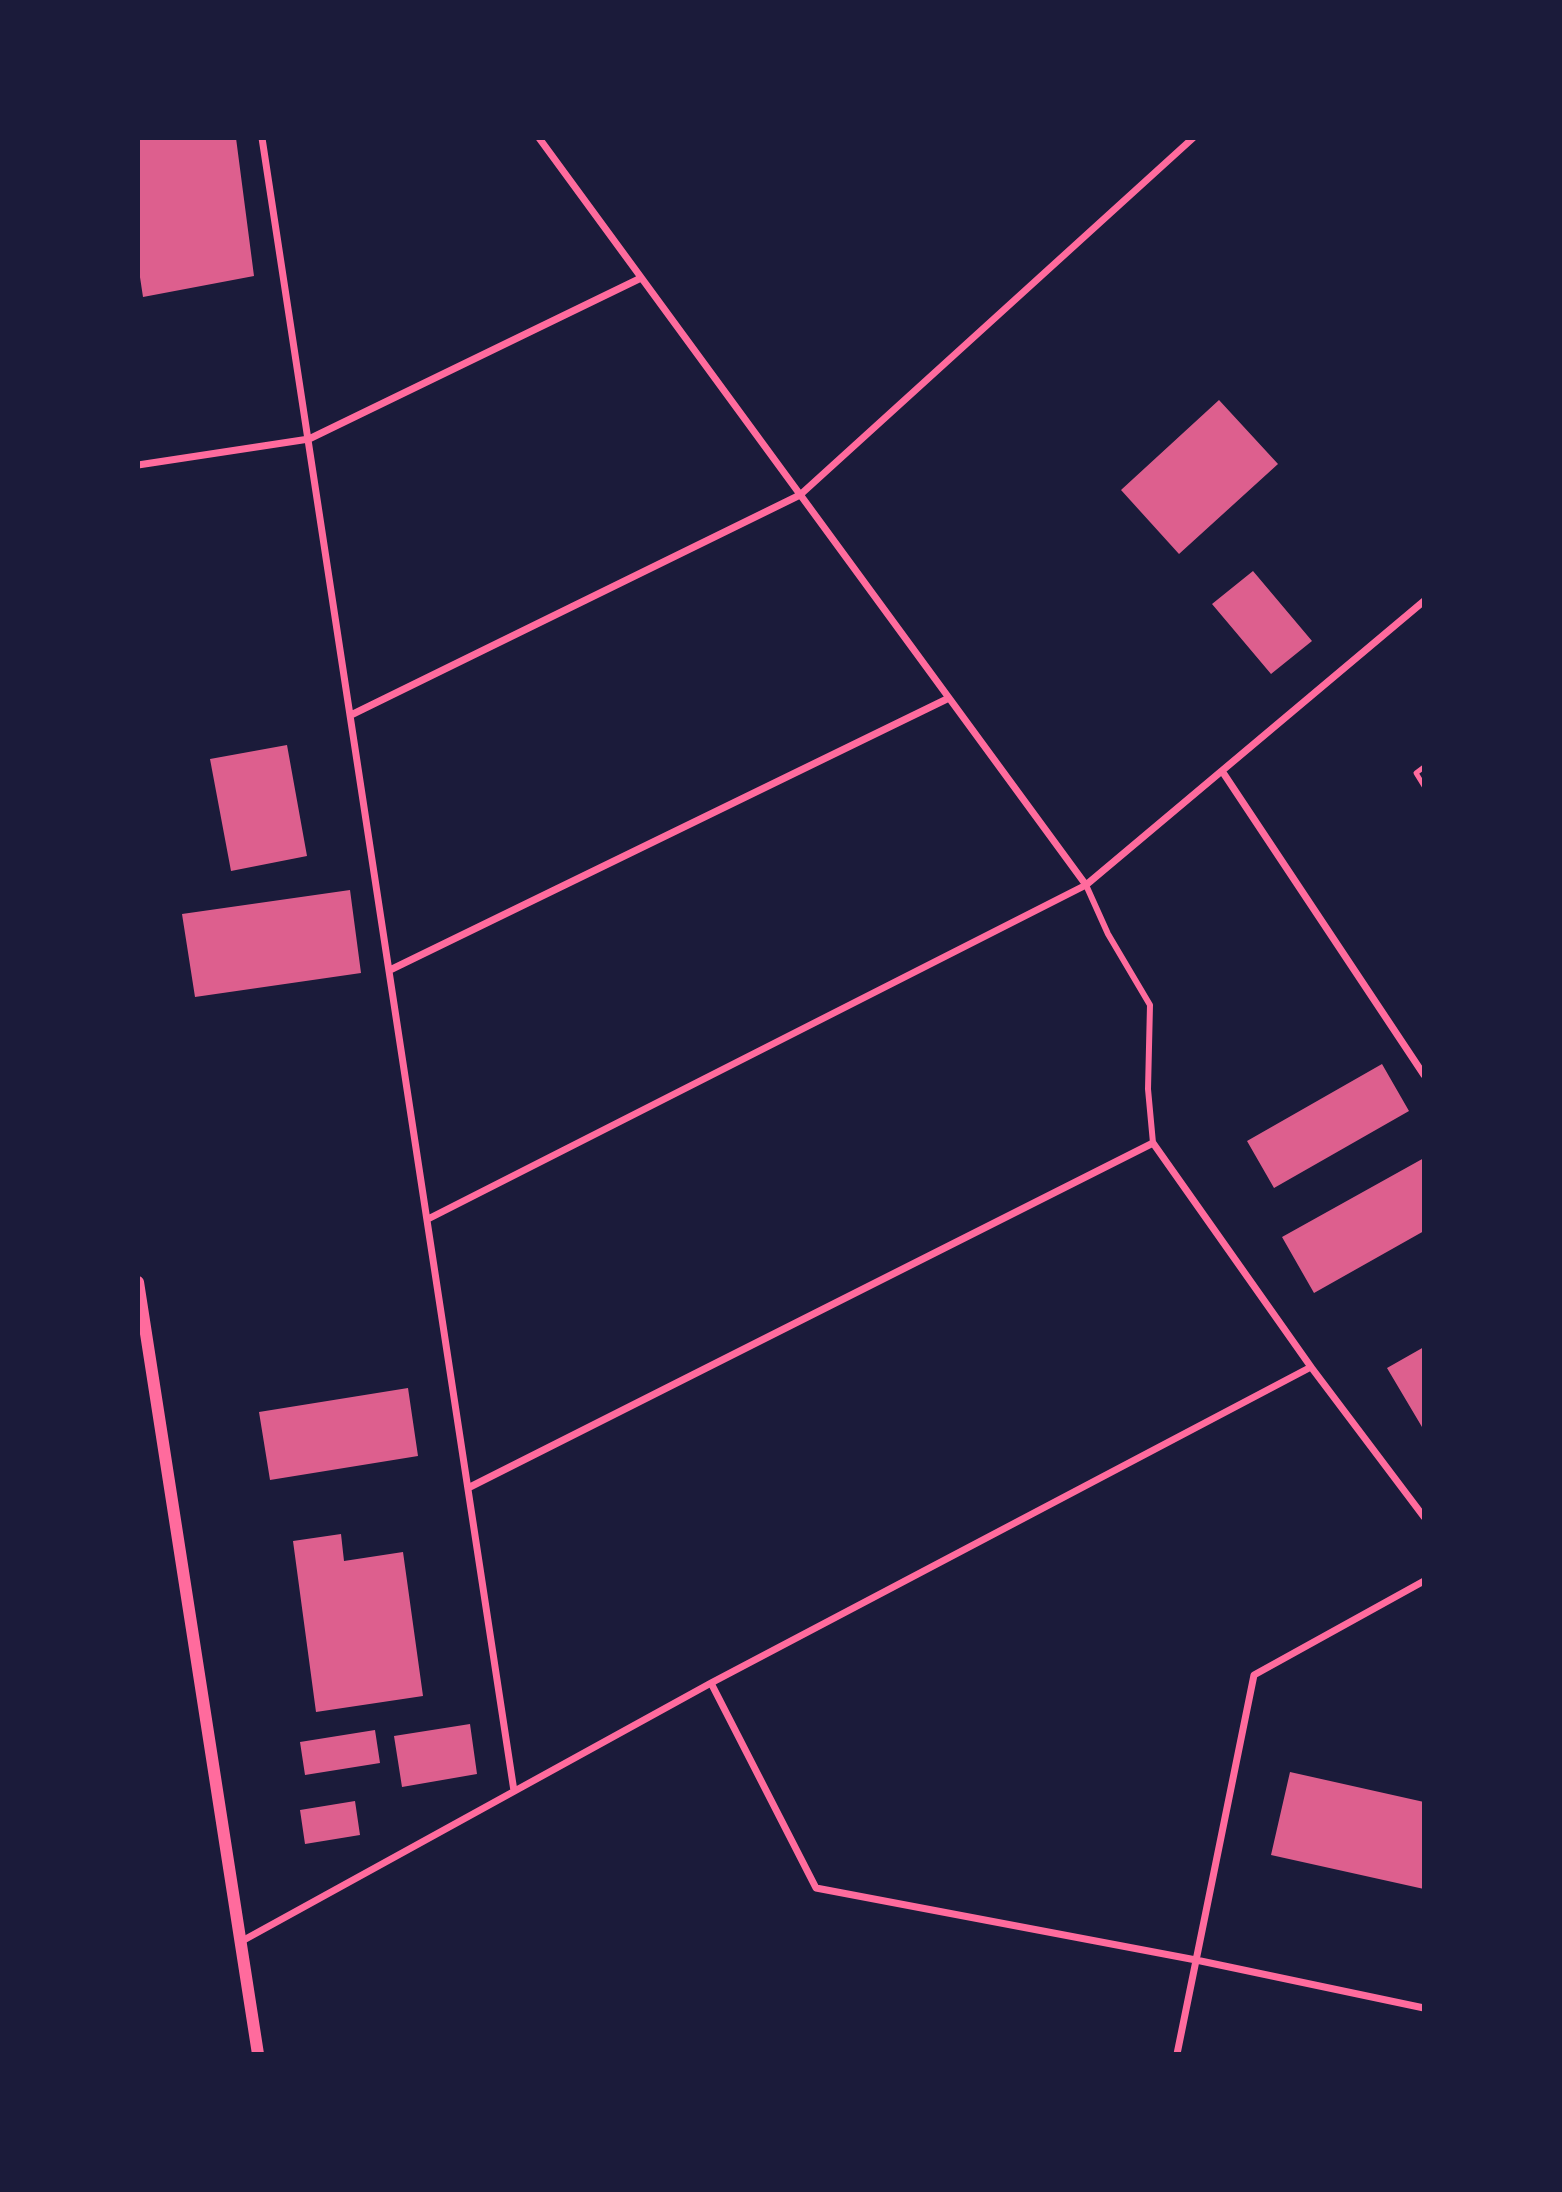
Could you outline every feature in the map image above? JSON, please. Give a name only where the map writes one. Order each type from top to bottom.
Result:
[{"type":"street","points":[[262,138],[514,1791]]},
{"type":"street","points":[[539,138],[1086,885],[1108,934],[1150,1005],[1148,1089],[1153,1143],[1311,1367],[1424,1517]]},
{"type":"street","points":[[351,715],[800,495],[1193,138]]},
{"type":"street","points":[[138,465],[309,439],[641,278]]},
{"type":"street","points":[[428,1219],[1086,885],[1424,601]]},
{"type":"street","points":[[390,970],[949,698]]},
{"type":"street","points":[[1222,771],[1424,1075]]},
{"type":"street","points":[[468,1488],[1153,1143]]},
{"type":"street","points":[[138,1282],[143,1350],[242,1941],[258,2054]]},
{"type":"street","points":[[242,1941],[711,1683],[1311,1367]]},
{"type":"street","points":[[1177,2054],[1254,1675],[1424,1581]]},
{"type":"street","points":[[711,1683],[816,1888],[1196,1960],[1424,2008]]},
{"type":"lane","points":[[1424,767],[1416,773],[1424,786]]},
{"type":"building","points":[[138,138],[236,138],[254,276],[143,297],[138,264]]},
{"type":"building","points":[[1219,400],[1278,464],[1179,554],[1121,490]]},
{"type":"building","points":[[1253,571],[1312,641],[1271,674],[1212,604]]},
{"type":"building","points":[[287,745],[307,856],[231,871],[210,759]]},
{"type":"building","points":[[350,890],[361,973],[195,997],[182,914]]},
{"type":"building","points":[[1382,1064],[1409,1111],[1274,1188],[1247,1141]]},
{"type":"building","points":[[1424,1158],[1424,1231],[1314,1293],[1282,1237]]},
{"type":"building","points":[[1424,1347],[1424,1425],[1422,1427],[1387,1368]]},
{"type":"building","points":[[408,1388],[418,1456],[270,1480],[259,1412]]},
{"type":"building","points":[[341,1534],[344,1561],[403,1552],[423,1696],[316,1712],[293,1541]]},
{"type":"building","points":[[470,1724],[477,1774],[402,1787],[394,1736]]},
{"type":"building","points":[[375,1730],[380,1763],[305,1775],[300,1742]]},
{"type":"building","points":[[1290,1772],[1424,1802],[1424,1889],[1271,1855]]},
{"type":"building","points":[[355,1801],[360,1835],[305,1844],[300,1810]]}]
